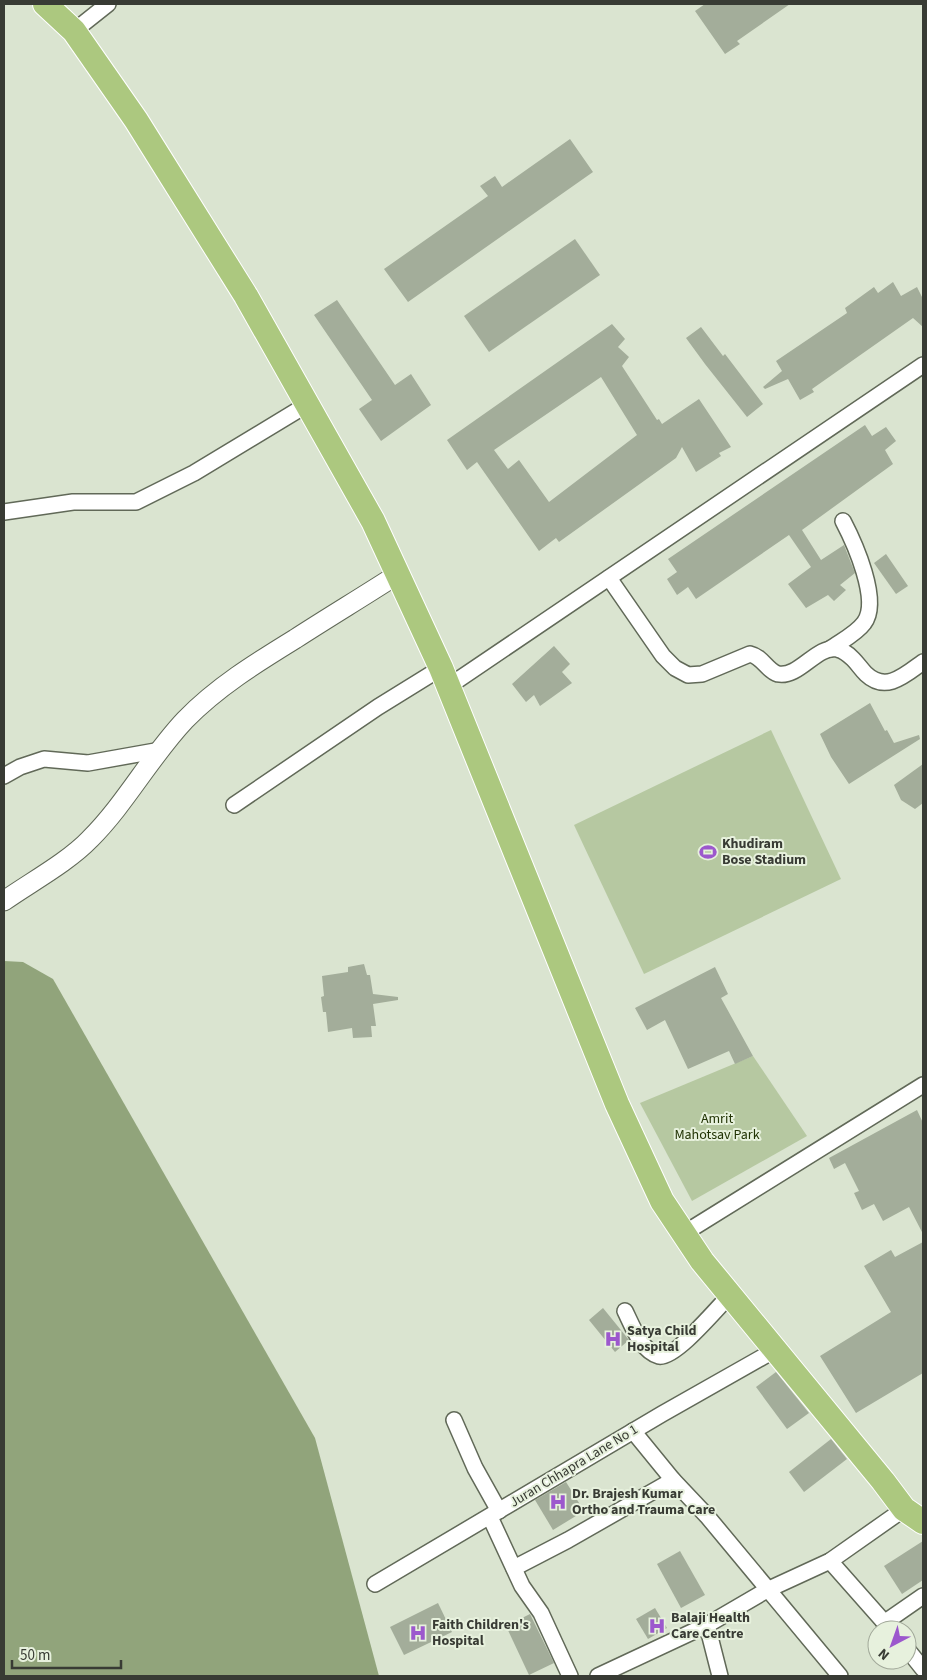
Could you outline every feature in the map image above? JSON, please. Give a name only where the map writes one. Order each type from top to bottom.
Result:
[{"type":"main road","points":[[44,4],[74,32],[136,120],[246,296],[373,521],[445,677],[617,1104],[662,1201],[702,1261],[914,1516]]},
{"type":"street","points":[[74,32],[108,4]]},
{"type":"street","points":[[234,805],[363,717],[445,677],[609,578],[923,366]]},
{"type":"street","points":[[4,512],[73,502],[136,502],[194,473],[308,404]]},
{"type":"street","points":[[609,578],[663,656],[675,668],[688,675],[702,674],[750,654],[757,656],[776,673],[783,674],[791,672],[830,649],[860,627],[869,614],[870,602],[862,562],[854,541],[843,521]]},
{"type":"street","points":[[4,901],[90,840],[107,821],[185,720],[233,679],[398,574]]},
{"type":"street","points":[[830,649],[838,649],[846,653],[866,674],[877,682],[898,680],[923,662]]},
{"type":"street","points":[[4,776],[20,767],[44,760],[88,764],[161,750]]},
{"type":"street","points":[[683,1234],[923,1085]]},
{"type":"street","points":[[625,1311],[646,1348],[654,1354],[665,1357],[692,1335],[730,1295]]},
{"type":"street","name":"Juran Chhapra Lane No 1","points":[[375,1584],[633,1431],[775,1350]]},
{"type":"street","points":[[454,1420],[476,1468],[522,1586],[541,1613],[570,1676]]},
{"type":"street","points":[[633,1431],[673,1480],[707,1516],[840,1676]]},
{"type":"street","points":[[514,1568],[568,1540],[673,1480]]},
{"type":"street","points":[[598,1676],[707,1625],[767,1590],[830,1561],[914,1516]]},
{"type":"street","points":[[830,1561],[882,1620]]},
{"type":"street","points":[[894,1620],[923,1596]]},
{"type":"street","points":[[707,1625],[720,1676]]},
{"type":"green space","name":"Khudiram Bose Stadium","points":[[771,730],[841,879],[644,974],[574,825]]},
{"type":"green space","name":"Amrit Mahotsav Park","points":[[753,1056],[807,1136],[692,1201],[640,1103]]},
{"type":"shaded area","points":[[4,961],[23,962],[53,979],[315,1438],[379,1676],[4,1676]]},
{"type":"building","points":[[705,4],[790,4],[737,41],[740,44],[725,54],[695,11]]},
{"type":"building","points":[[570,139],[593,172],[408,302],[384,269],[488,196],[480,186],[495,176],[502,187]]},
{"type":"building","points":[[575,239],[600,275],[489,352],[464,316]]},
{"type":"building","points":[[893,282],[901,296],[917,287],[923,299],[923,327],[913,318],[812,389],[814,392],[800,400],[788,379],[765,389],[763,387],[782,371],[776,361],[847,313],[845,308],[874,287],[878,293]]},
{"type":"building","points":[[337,300],[395,385],[411,374],[431,405],[381,441],[359,409],[372,400],[314,315]]},
{"type":"building","points":[[612,324],[625,339],[618,347],[629,357],[622,366],[657,420],[659,419],[662,424],[699,399],[731,447],[719,453],[721,456],[696,472],[682,447],[676,458],[559,542],[556,538],[539,551],[477,462],[467,470],[447,440]],"holes":[[[601,377],[637,435],[549,502],[519,460],[508,469],[494,450]]]},
{"type":"building","points":[[701,327],[723,356],[725,354],[763,404],[747,417],[686,338]]},
{"type":"building","points":[[865,425],[872,436],[886,427],[896,441],[885,450],[893,464],[802,530],[821,560],[844,545],[855,573],[840,585],[846,590],[834,601],[828,595],[806,608],[788,584],[811,567],[789,535],[696,599],[688,587],[677,595],[667,579],[677,572],[668,559]]},
{"type":"building","points":[[886,554],[908,586],[896,594],[874,563]]},
{"type":"building","points":[[554,646],[570,664],[562,672],[572,683],[540,706],[534,695],[526,702],[512,684]]},
{"type":"building","points":[[870,703],[885,731],[887,730],[894,743],[919,735],[920,739],[849,784],[831,757],[820,734]]},
{"type":"building","points":[[923,764],[923,803],[915,809],[901,800],[894,785]]},
{"type":"building","points":[[364,964],[367,975],[370,975],[373,994],[398,997],[398,1000],[373,1004],[376,1026],[371,1026],[372,1037],[353,1038],[352,1028],[328,1032],[326,1012],[323,1012],[321,997],[324,996],[322,976],[348,972],[348,967]]},
{"type":"building","points":[[715,967],[728,994],[721,998],[753,1056],[735,1064],[729,1051],[688,1069],[665,1020],[647,1030],[635,1008]]},
{"type":"building","points":[[917,1110],[923,1123],[923,1234],[909,1207],[883,1221],[874,1204],[862,1210],[854,1193],[859,1191],[845,1163],[834,1169],[829,1158]]},
{"type":"building","points":[[923,1242],[923,1373],[856,1413],[820,1356],[891,1312],[864,1266],[891,1250],[895,1257]]},
{"type":"building","points":[[603,1308],[629,1340],[615,1352],[589,1320]]},
{"type":"building","points":[[776,1372],[809,1413],[787,1429],[756,1387]]},
{"type":"building","points":[[831,1439],[847,1459],[804,1492],[789,1472]]},
{"type":"building","points":[[566,1482],[584,1511],[553,1530],[535,1500]]},
{"type":"building","points":[[923,1541],[923,1580],[902,1594],[884,1566]]},
{"type":"building","points":[[680,1551],[705,1595],[681,1608],[657,1564]]},
{"type":"building","points":[[438,1603],[452,1632],[404,1655],[390,1627]]},
{"type":"building","points":[[655,1608],[667,1628],[648,1639],[636,1619]]},
{"type":"building","points":[[530,1614],[554,1663],[529,1675],[506,1626]]},
{"type":"place","name":"Khudiram Bose Stadium","points":[[708,852]]},
{"type":"place","name":"Satya Child Hospital","points":[[613,1339]]},
{"type":"place","name":"Dr. Brajesh Kumar Ortho and Trauma Care","points":[[558,1502]]},
{"type":"place","name":"Balaji Health Care Centre","points":[[657,1626]]},
{"type":"place","name":"Faith Children's Hospital","points":[[418,1633]]}]
